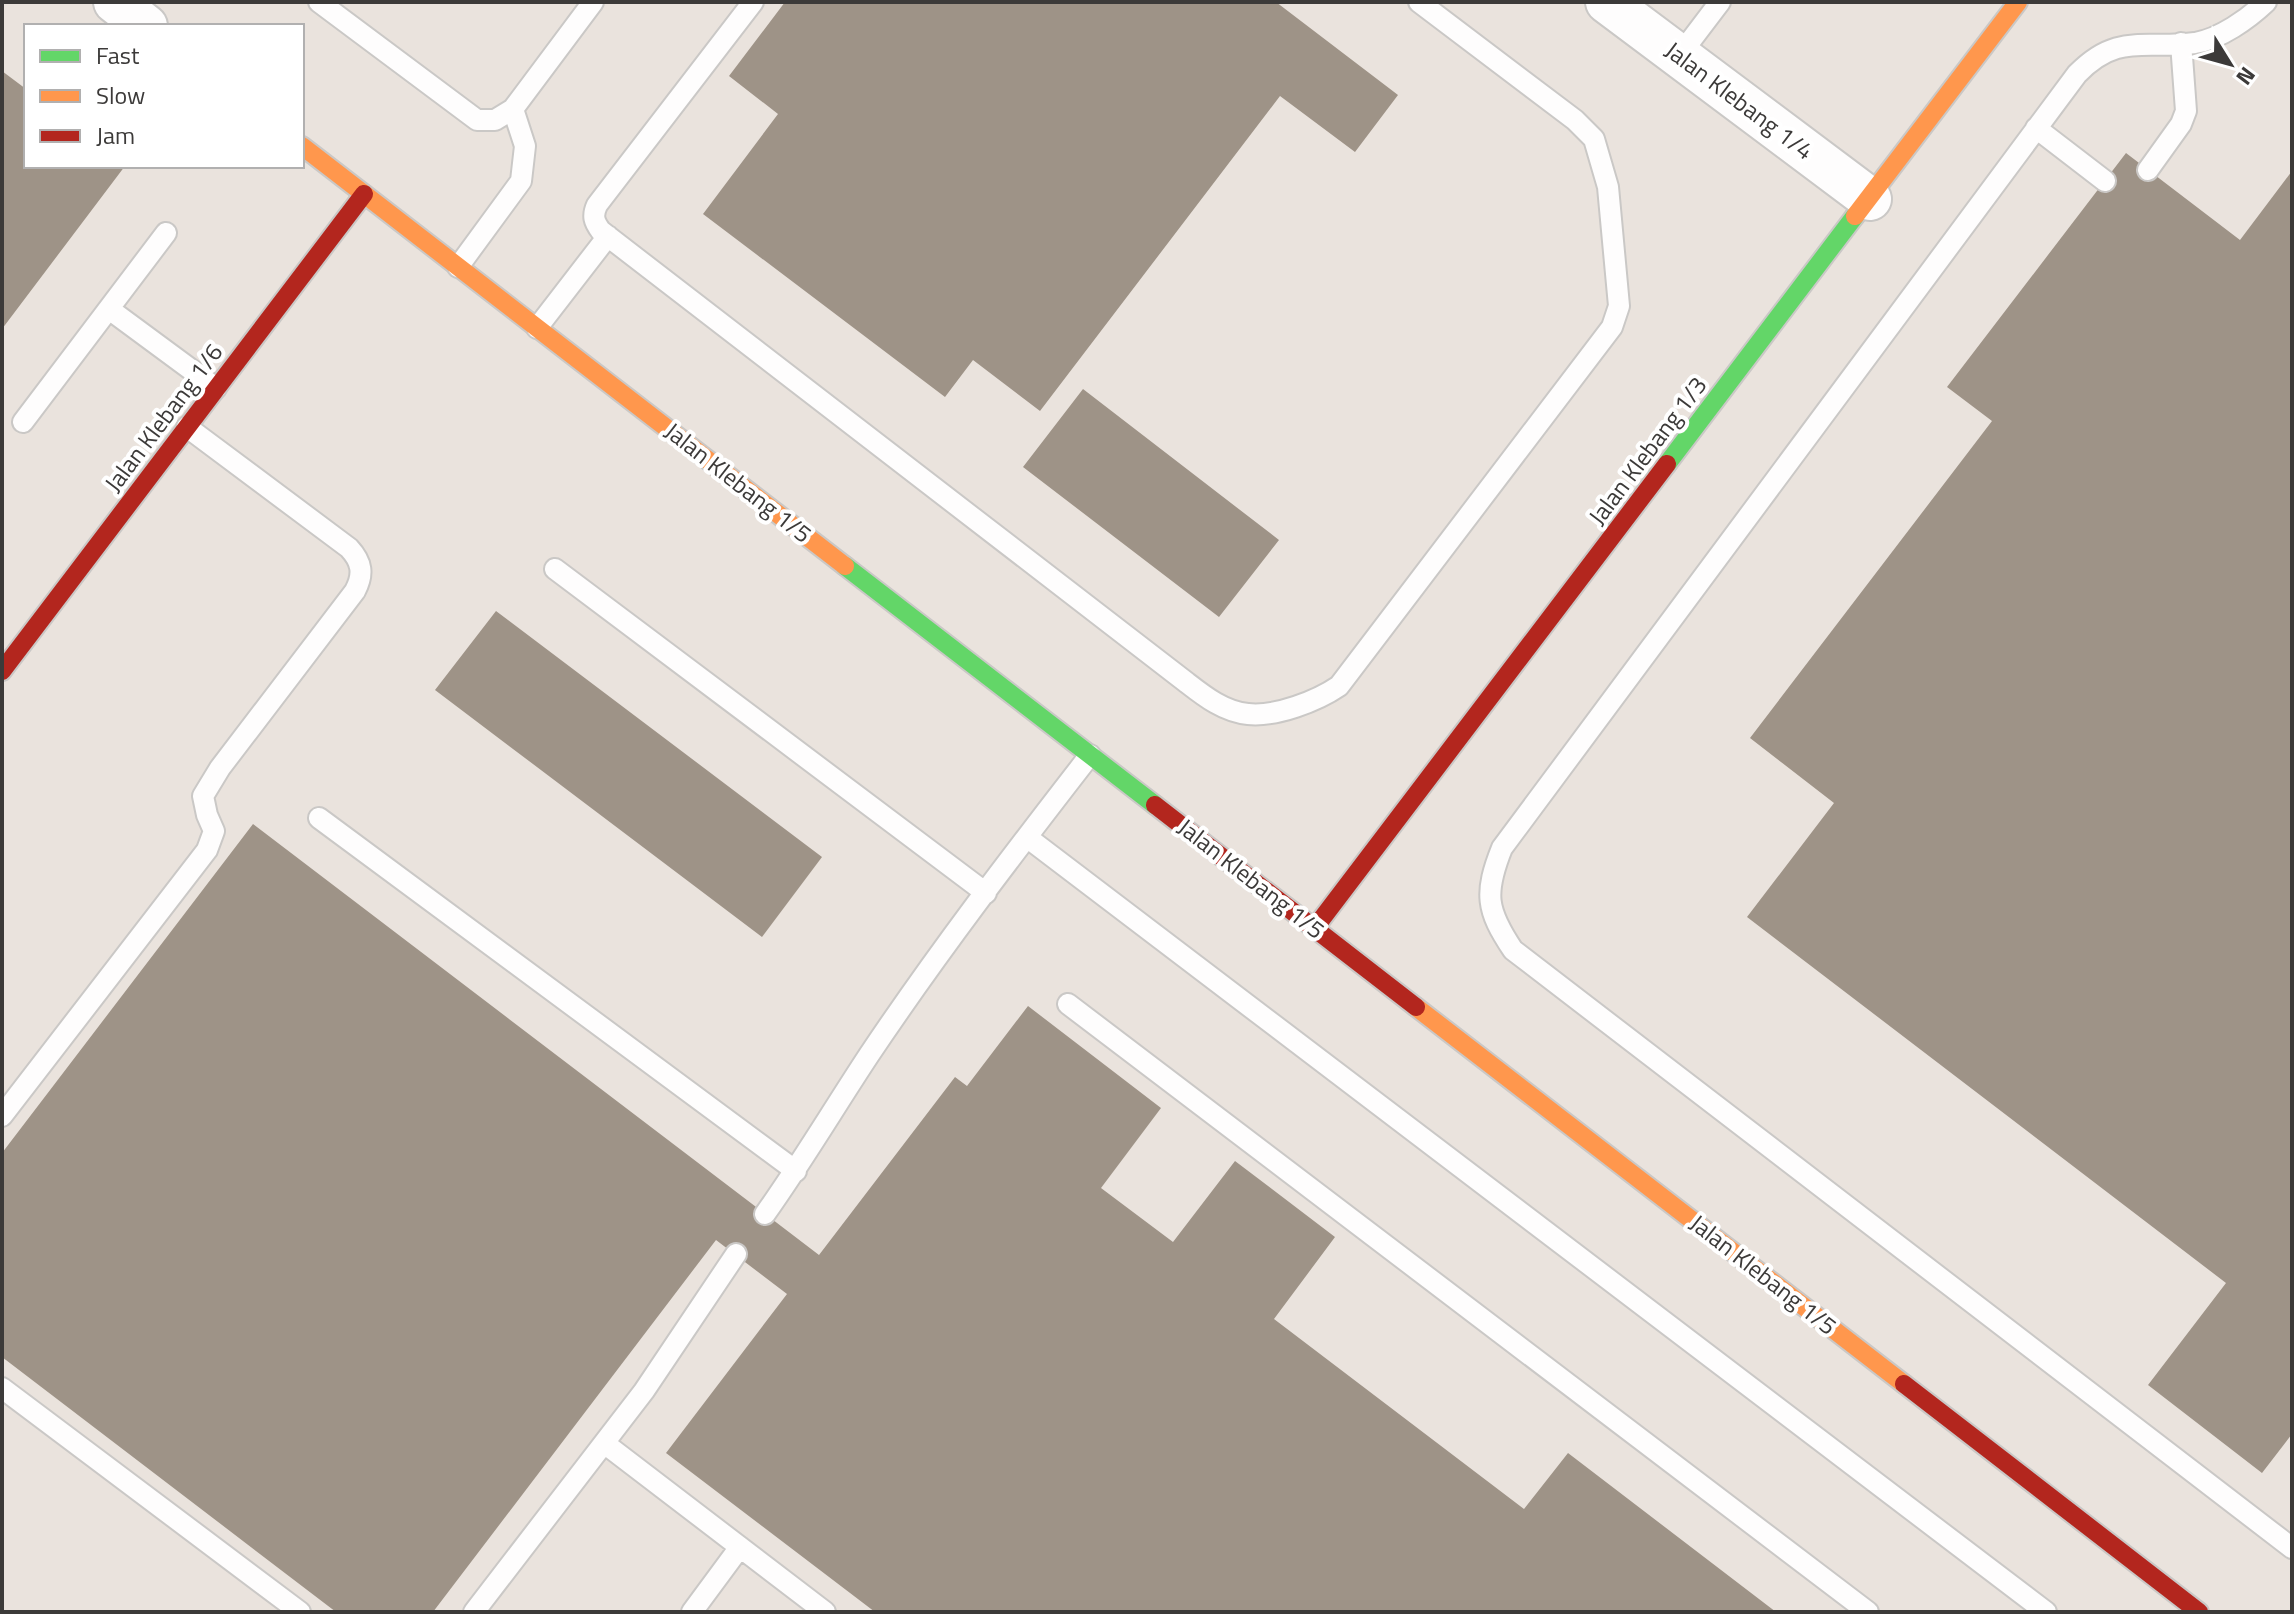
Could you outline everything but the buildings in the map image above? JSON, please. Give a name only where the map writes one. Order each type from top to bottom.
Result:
[{"type":"street","points":[[115,2],[143,24]]},
{"type":"street","name":"Jalan Klebang 1/4","points":[[1607,2],[1870,199]]},
{"type":"street","name":"Jalan Klebang 1/3","points":[[1314,929],[2018,2]]},
{"type":"street","name":"Jalan Klebang 1/5","points":[[304,148],[2199,1612]]},
{"type":"street","name":"Jalan Klebang 1/6","points":[[9,647],[187,427],[364,194]]},
{"type":"lane","points":[[319,2],[477,120],[495,120],[513,109],[593,2]]},
{"type":"lane","points":[[753,2],[597,205],[593,213],[595,223],[1213,701],[1250,715],[1298,707],[1323,697],[1339,686],[1612,327],[1619,306],[1608,187],[1594,139],[1575,120],[1419,2]]},
{"type":"lane","points":[[1679,56],[1720,2]]},
{"type":"lane","points":[[2266,2],[2212,37],[2196,42],[2124,46],[2092,58],[2036,128],[1502,848],[1491,877],[1490,901],[1497,926],[1513,950],[2292,1548]]},
{"type":"lane","points":[[2148,170],[2181,124],[2186,111],[2181,43]]},
{"type":"lane","points":[[458,267],[521,181],[525,146],[513,109]]},
{"type":"lane","points":[[2036,128],[2105,181]]},
{"type":"lane","points":[[23,422],[166,233]]},
{"type":"lane","points":[[537,328],[608,236]]},
{"type":"lane","points":[[109,309],[216,388]]},
{"type":"lane","points":[[2,1116],[207,850],[214,831],[203,796],[220,768],[361,581],[357,556],[349,548],[187,427]]},
{"type":"lane","points":[[555,569],[986,893]]},
{"type":"lane","points":[[765,1214],[870,1055],[1090,755]]},
{"type":"lane","points":[[319,818],[796,1171]]},
{"type":"lane","points":[[1028,838],[2046,1612]]},
{"type":"lane","points":[[1068,1004],[1868,1612]]},
{"type":"lane","points":[[474,1612],[644,1391],[736,1254]]},
{"type":"lane","points":[[2,1388],[300,1612]]},
{"type":"lane","points":[[604,1443],[825,1612]]},
{"type":"lane","points":[[692,1612],[740,1547]]},
{"type":"shaded area","points":[[2,2],[2292,2],[2292,1612],[2,1612]]},
{"type":"traffic: fast","points":[[1667,464],[1855,216]]},
{"type":"traffic: fast","points":[[845,566],[1155,805]]},
{"type":"traffic: slow","points":[[1855,216],[2018,2]]},
{"type":"traffic: slow","points":[[304,148],[845,566]]},
{"type":"traffic: slow","points":[[1416,1007],[1904,1384]]},
{"type":"traffic: jam","points":[[2,671],[364,194]]},
{"type":"traffic: jam","points":[[1314,929],[1667,464]]},
{"type":"traffic: jam","points":[[1155,805],[1416,1007]]},
{"type":"traffic: jam","points":[[1904,1384],[2199,1612]]}]
